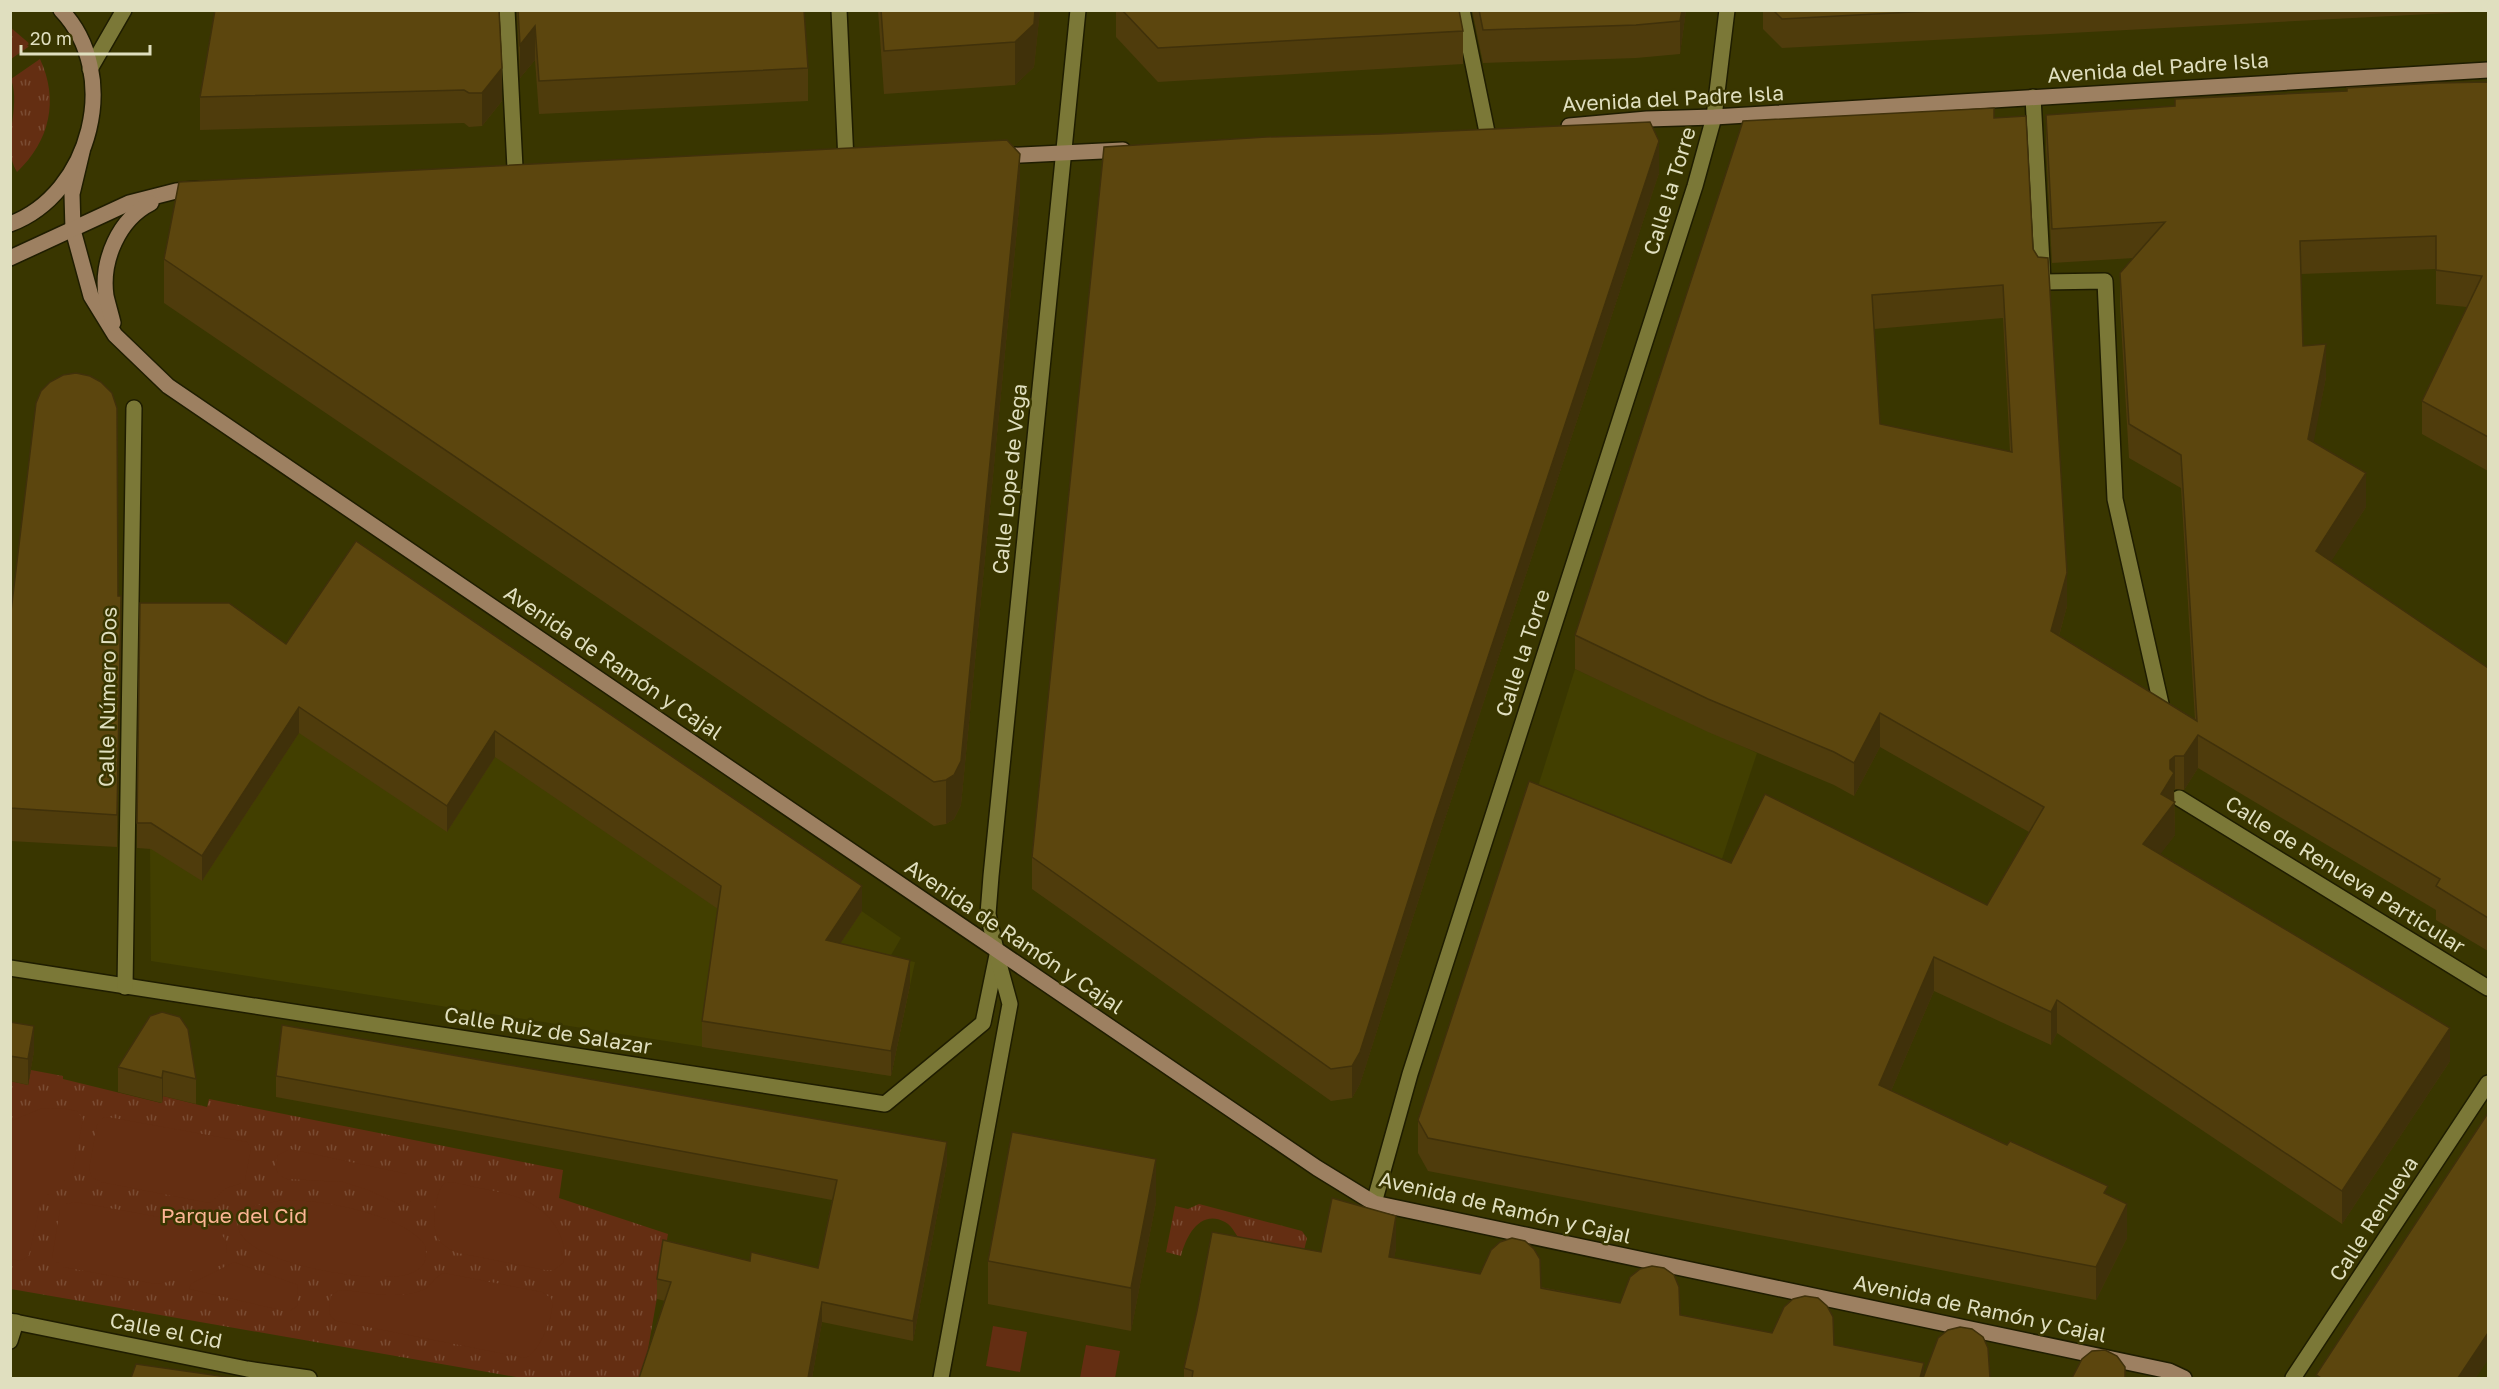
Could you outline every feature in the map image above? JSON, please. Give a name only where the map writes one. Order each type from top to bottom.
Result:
[{"type":"main road","points":[[10,224],[21,220],[46,202],[67,180],[90,131],[93,108],[90,69],[80,40],[61,10]]},
{"type":"main road","name":"Avenida del Padre Isla","points":[[1558,127],[1647,119],[1714,117],[2488,70]]},
{"type":"main road","points":[[982,157],[1140,149]]},
{"type":"main road","name":"Avenida de Ramón y Cajal","points":[[82,152],[72,194],[74,230],[91,296],[115,335],[168,386],[229,430],[415,553],[996,953],[1307,1161],[1374,1203],[2169,1371],[2184,1378]]},
{"type":"main road","points":[[10,258],[129,203],[176,191],[211,188]]},
{"type":"main road","points":[[115,335],[106,295],[106,276],[110,254],[121,229],[136,210],[176,191]]},
{"type":"street","points":[[90,69],[124,10]]},
{"type":"street","points":[[507,10],[515,168]]},
{"type":"street","points":[[839,10],[845,161]]},
{"type":"street","name":"Calle Lope de Vega","points":[[941,1378],[1010,1004],[988,914],[1078,10]]},
{"type":"street","points":[[1462,10],[1487,132]]},
{"type":"street","name":"Calle la Torre","points":[[1374,1203],[1410,1074],[1676,245],[1714,117],[1727,10]]},
{"type":"street","points":[[2033,97],[2043,282],[2105,281],[2115,499],[2161,704]]},
{"type":"street","name":"Calle Número Dos","points":[[125,987],[134,408]]},
{"type":"street","name":"Calle de Renueva Particular","points":[[2179,798],[2488,988]]},
{"type":"street","name":"Calle Ruiz de Salazar","points":[[10,968],[885,1104],[983,1023],[996,953]]},
{"type":"street","name":"Calle Renueva","points":[[2293,1378],[2488,1083]]},
{"type":"street","name":"Calle el Cid","points":[[10,1341],[13,1322],[254,1374],[309,1378]]},
{"type":"shaded area","points":[[356,566],[901,938],[890,957],[915,962],[891,1076],[151,961],[150,848],[286,669]]},
{"type":"shaded area","points":[[1575,669],[1757,753],[1712,889],[1529,815]]},
{"type":"green space","points":[[10,27],[31,45],[11,59],[10,59]]},
{"type":"green space","points":[[40,59],[49,90],[48,119],[37,147],[17,172],[10,150],[14,102],[11,79]]},
{"type":"green space","name":"Parque del Cid","points":[[31,1070],[63,1076],[63,1079],[161,1103],[163,1096],[207,1107],[209,1099],[563,1170],[559,1198],[668,1234],[643,1378],[522,1378],[11,1289],[10,1081],[28,1085]]},
{"type":"green space","points":[[61,1108],[77,1111],[83,1119],[72,1174],[41,1201],[29,1255],[21,1260],[10,1259],[11,1121],[40,1109]]},
{"type":"green space","points":[[108,1117],[247,1142],[251,1148],[245,1180],[225,1189],[209,1203],[101,1182],[92,1177],[89,1169],[97,1125],[103,1118]]},
{"type":"green space","points":[[290,1149],[407,1174],[415,1182],[415,1196],[410,1202],[401,1205],[343,1182],[287,1179],[278,1173],[276,1163],[278,1155]]},
{"type":"green space","points":[[446,1182],[503,1193],[536,1207],[554,1223],[560,1235],[564,1249],[563,1263],[554,1270],[545,1270],[458,1253],[443,1245],[436,1233],[434,1219],[437,1197]]},
{"type":"green space","points":[[283,1200],[336,1205],[376,1215],[395,1223],[410,1231],[423,1242],[426,1251],[425,1261],[415,1272],[390,1277],[375,1277],[311,1268],[262,1251],[245,1239],[238,1225],[244,1208]]},
{"type":"green space","points":[[76,1202],[209,1226],[223,1236],[227,1248],[226,1253],[168,1282],[156,1284],[63,1267],[52,1258],[60,1210],[66,1204]]},
{"type":"green space","points":[[1199,1204],[1302,1231],[1307,1238],[1297,1280],[1243,1243],[1228,1224],[1216,1219],[1208,1219],[1195,1227],[1186,1240],[1181,1256],[1166,1252],[1175,1206],[1188,1209]]},
{"type":"green space","points":[[234,1262],[298,1285],[297,1306],[290,1311],[285,1311],[189,1289],[191,1284]]},
{"type":"green space","points":[[444,1273],[542,1292],[551,1298],[549,1322],[536,1349],[525,1358],[337,1321],[330,1314],[331,1296],[339,1290],[402,1295],[423,1290]]},
{"type":"green space","points":[[993,1326],[1027,1332],[1020,1372],[986,1366]]},
{"type":"green space","points":[[1086,1345],[1120,1351],[1115,1378],[1080,1378]]},
{"type":"building","points":[[215,10],[499,10],[502,68],[482,93],[469,93],[464,90],[200,97]]},
{"type":"building","points":[[518,10],[804,10],[808,68],[539,81],[535,26],[520,45]]},
{"type":"building","points":[[881,10],[1035,10],[1034,24],[1015,42],[884,51]]},
{"type":"building","points":[[1122,10],[1459,10],[1463,31],[1158,48]]},
{"type":"building","points":[[1479,10],[1682,10],[1680,21],[1636,25],[1483,30]]},
{"type":"building","points":[[1773,10],[1950,10],[1782,19]]},
{"type":"building","points":[[2488,82],[2488,437],[2422,401],[2482,276],[2436,270],[2436,236],[2300,241],[2303,346],[2326,344],[2308,439],[2366,473],[2316,551],[2488,668],[2488,918],[2436,886],[2440,879],[2198,735],[2184,756],[2175,756],[2170,760],[2170,769],[2174,773],[2161,794],[2175,802],[2143,844],[2450,1028],[2342,1191],[2057,1000],[2051,1012],[1934,957],[1879,1085],[2007,1145],[2010,1141],[2108,1186],[2104,1193],[2127,1204],[2096,1267],[1428,1138],[1418,1120],[1529,781],[1731,863],[1765,794],[1987,905],[2044,807],[1880,713],[1854,763],[1834,752],[1708,699],[1575,635],[1743,121],[1994,108],[1994,118],[2026,116],[2033,249],[2038,257],[2048,258],[2067,573],[2051,631],[2197,721],[2181,455],[2129,424],[2120,273],[2165,222],[2052,229],[2046,115],[2175,106],[2175,99],[2347,91],[2347,88]],"holes":[[[2003,285],[2012,452],[1880,424],[1872,295]]]},
{"type":"building","points":[[1650,122],[1659,141],[1432,826],[1360,1052],[1352,1066],[1331,1069],[1032,857],[1104,147],[1266,137]]},
{"type":"building","points":[[1007,140],[1020,154],[961,761],[954,775],[946,780],[934,782],[164,259],[179,182]]},
{"type":"building","points":[[76,373],[90,376],[101,382],[112,393],[117,408],[118,596],[121,596],[117,815],[10,808],[10,620],[36,403],[41,391],[50,382],[63,375]]},
{"type":"building","points":[[356,541],[862,886],[826,940],[910,960],[891,1051],[702,1021],[721,886],[495,731],[447,806],[299,707],[202,856],[151,823],[137,823],[140,603],[229,603],[286,644]]},
{"type":"building","points":[[162,1012],[180,1017],[188,1029],[196,1079],[163,1071],[162,1078],[118,1067],[150,1016]]},
{"type":"building","points":[[10,1022],[34,1026],[28,1059],[10,1056]]},
{"type":"building","points":[[282,1025],[947,1142],[913,1321],[822,1302],[808,1378],[639,1378],[671,1282],[657,1279],[663,1240],[750,1261],[751,1252],[818,1268],[837,1180],[276,1076]]},
{"type":"building","points":[[2488,1113],[2488,1333],[2458,1378],[2321,1378],[2316,1375]]},
{"type":"building","points":[[1012,1132],[1156,1159],[1131,1288],[988,1261]]},
{"type":"building","points":[[1332,1198],[1396,1216],[1389,1257],[1480,1274],[1491,1250],[1500,1242],[1512,1238],[1525,1241],[1540,1259],[1541,1288],[1620,1303],[1630,1277],[1640,1269],[1652,1266],[1664,1268],[1674,1275],[1679,1287],[1680,1315],[1772,1333],[1784,1307],[1793,1299],[1805,1296],[1818,1298],[1827,1306],[1833,1317],[1834,1345],[1924,1363],[1920,1378],[1192,1378],[1193,1371],[1184,1368],[1212,1232],[1321,1252]]},
{"type":"building","points":[[1960,1327],[1972,1329],[1983,1337],[1988,1348],[1990,1378],[1923,1378],[1938,1338],[1948,1330]]},
{"type":"building","points":[[2105,1350],[2117,1356],[2125,1367],[2125,1378],[2072,1378],[2082,1359],[2092,1351]]},
{"type":"building","points":[[136,1364],[234,1378],[131,1378]]}]
